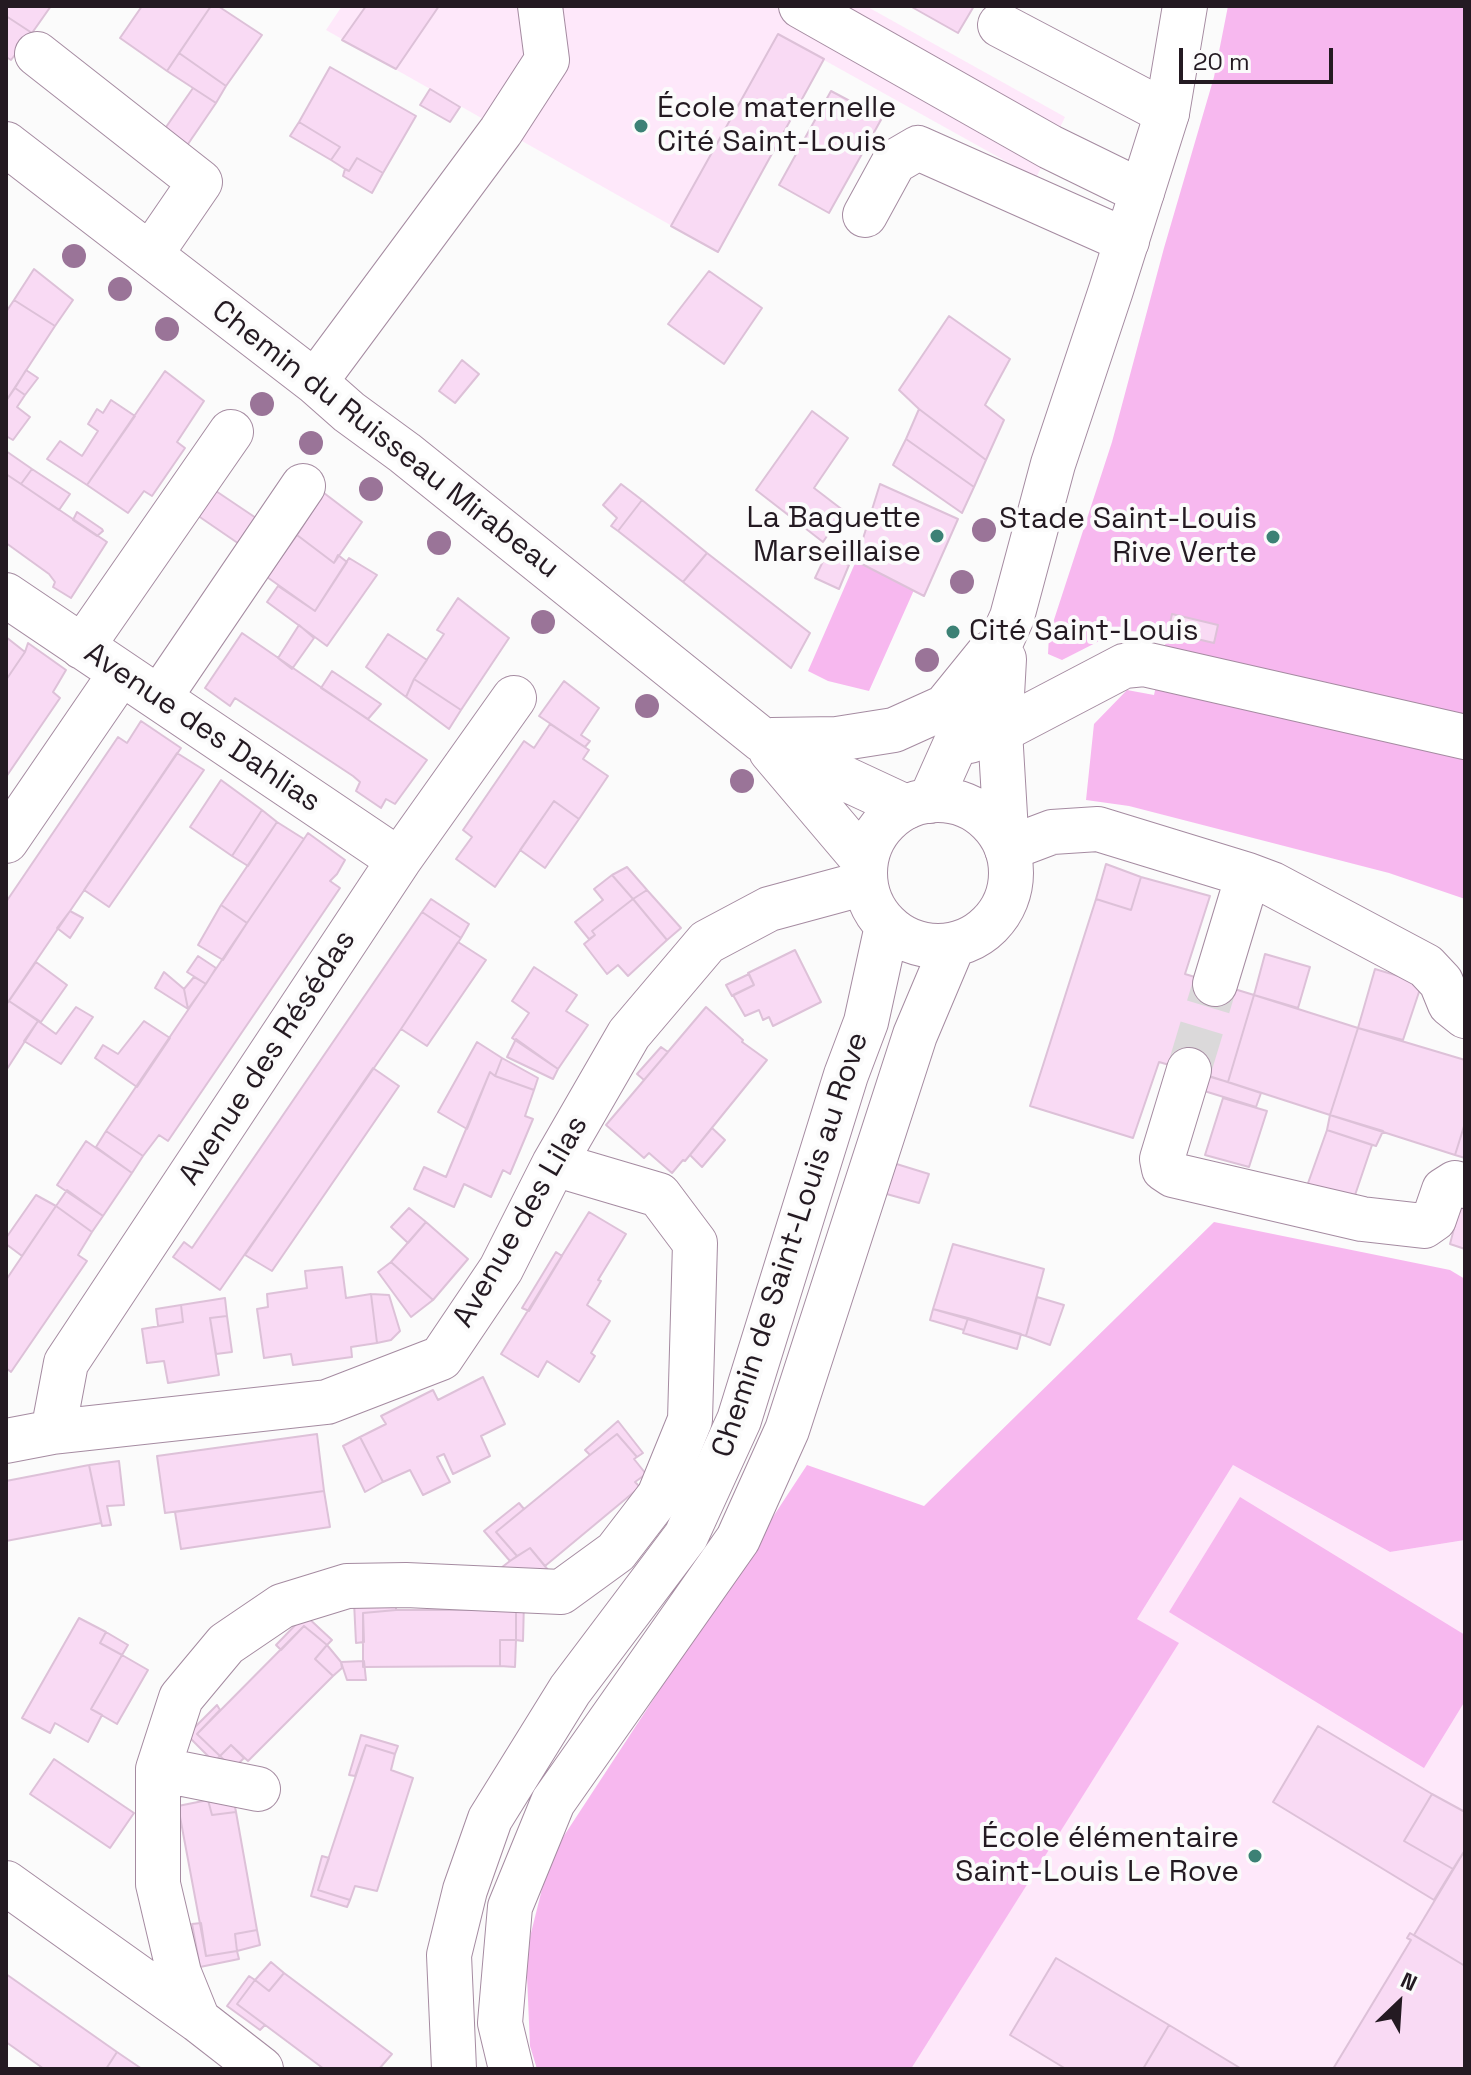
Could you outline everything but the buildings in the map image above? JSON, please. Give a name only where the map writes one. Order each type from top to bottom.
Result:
[{"type":"street","points":[[315,382],[501,131],[547,60],[540,6]]},
{"type":"street","points":[[801,6],[1050,147],[1142,192]]},
{"type":"street","points":[[918,804],[955,745],[1012,617],[1053,464],[1167,113],[1185,6]]},
{"type":"street","points":[[1000,25],[1167,113]]},
{"type":"street","points":[[37,54],[200,182],[150,255]]},
{"type":"street","name":"Chemin du Ruisseau Mirabeau","points":[[6,144],[315,382],[762,740],[865,873]]},
{"type":"street","points":[[865,215],[894,162],[918,148],[1127,241]]},
{"type":"street","points":[[82,647],[231,432]]},
{"type":"street","points":[[159,698],[303,486]]},
{"type":"street","name":"Avenue des Dahlias","points":[[6,595],[399,860]]},
{"type":"street","points":[[1005,633],[1000,731],[1011,873],[1007,898],[994,919],[976,936],[953,945],[929,946],[907,939],[887,926],[873,907],[865,873],[873,839],[887,820],[918,804],[954,802],[977,811],[995,828],[1007,849]]},
{"type":"street","points":[[762,740],[837,739],[894,730],[945,707],[1005,633]]},
{"type":"street","points":[[955,745],[1000,731],[1124,666],[1144,664],[1465,737]]},
{"type":"street","points":[[6,841],[121,673]]},
{"type":"street","name":"Avenue des Résédas","points":[[53,1432],[66,1363],[399,860],[514,698]]},
{"type":"street","name":"Chemin du Ruisseau Mirabeau","points":[[762,740],[918,804]]},
{"type":"street","points":[[1007,849],[1052,832],[1098,829],[1248,875],[1272,884],[1426,966],[1441,982],[1450,1004],[1465,1016]]},
{"type":"street","name":"Avenue des Lilas","points":[[6,1441],[53,1432],[327,1402],[441,1358],[501,1269],[554,1164],[629,1034],[707,942],[769,909],[865,873]]},
{"type":"street","points":[[1215,984],[1248,875]]},
{"type":"street","name":"Chemin de Saint-Louis au Rove","points":[[454,2069],[449,1955],[465,1890],[490,1819],[570,1690],[686,1536],[739,1420],[866,1022],[887,926]]},
{"type":"street","name":"Chemin de Saint-Louis au Rove","points":[[511,2069],[500,2023],[510,1907],[553,1802],[738,1539],[787,1430],[915,1035],[953,945]]},
{"type":"street","points":[[1189,1070],[1162,1159],[1164,1169],[1173,1175],[1362,1219],[1424,1226],[1434,1219],[1444,1190],[1455,1183],[1465,1186]]},
{"type":"street","points":[[198,2020],[179,1973],[158,1884],[158,1769],[181,1698],[226,1644],[282,1606],[347,1586],[406,1585],[561,1592],[616,1552],[659,1496],[690,1420],[695,1243],[659,1195],[554,1164]]},
{"type":"street","points":[[158,1769],[258,1789]]},
{"type":"street","points":[[6,1883],[198,2020],[261,2069]]},
{"type":"shaded area","name":"École maternelle Cité Saint-Louis","points":[[342,6],[866,6],[1065,117],[1036,178],[824,60],[718,252],[326,30]]},
{"type":"shaded area","name":"Stade Saint-Louis Rive Verte","points":[[1228,6],[1465,6],[1465,899],[1389,873],[1129,806],[1086,800],[1094,724],[1127,690],[1154,695],[1168,632],[1119,631],[1062,660],[1048,654],[1049,635],[1112,442],[1214,77]]},
{"type":"shaded area","points":[[856,561],[914,590],[869,691],[828,681],[808,671]]},
{"type":"shaded area","points":[[1214,1222],[1450,1270],[1465,1279],[1465,1540],[1390,1552],[1233,1465],[1137,1619],[1179,1643],[911,2069],[537,2069],[530,2046],[526,1953],[550,1857],[807,1465],[924,1506]]},
{"type":"shaded area","name":"École élémentaire Saint-Louis Le Rove","points":[[1233,1465],[1390,1552],[1465,1540],[1465,2069],[911,2069],[1178,1643],[1137,1619]]},
{"type":"shaded area","points":[[1240,1497],[1465,1635],[1465,1701],[1424,1768],[1169,1612]]},
{"type":"tunnel","points":[[1189,1070],[1215,984]]},
{"type":"place","name":"École maternelle Cité Saint-Louis","points":[[641,126]]},
{"type":"place","name":"La Baguette Marseillaise","points":[[937,536]]},
{"type":"place","name":"Stade Saint-Louis Rive Verte","points":[[1273,537]]},
{"type":"place","name":"Cité Saint-Louis","points":[[953,632]]},
{"type":"place","name":"École élémentaire Saint-Louis Le Rove","points":[[1255,1856]]}]
